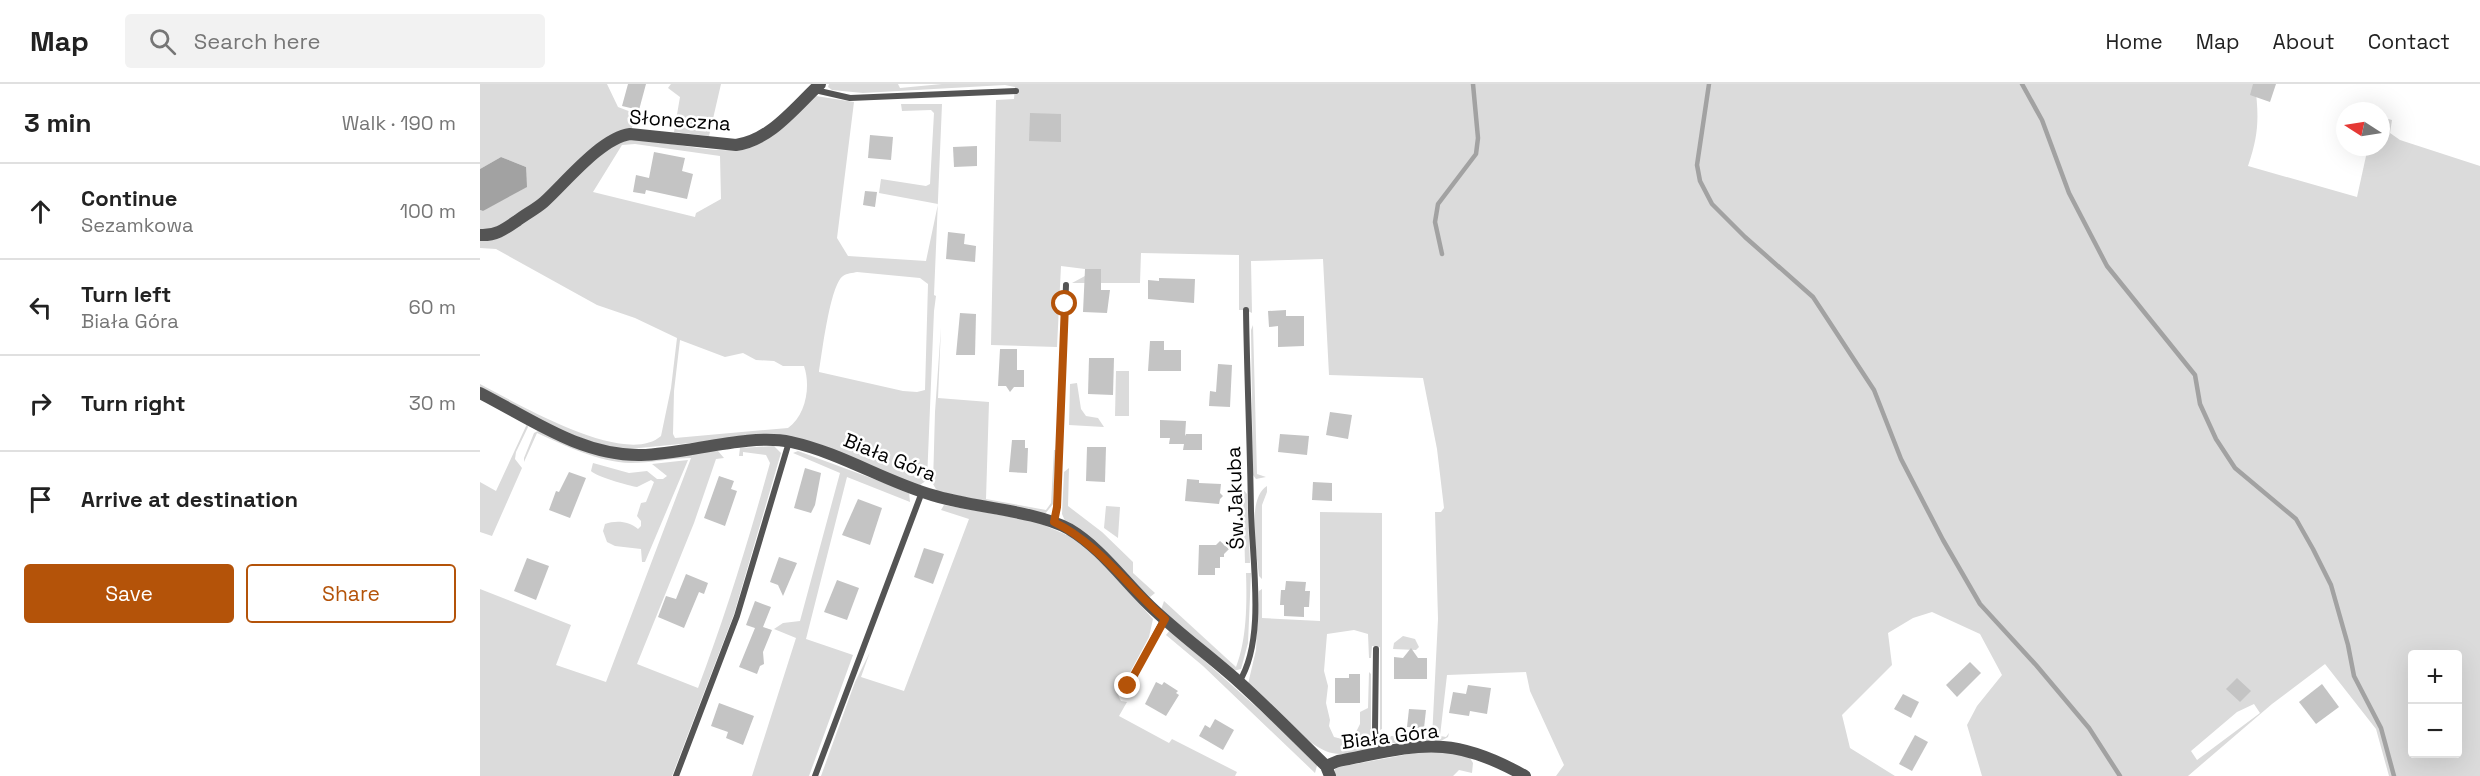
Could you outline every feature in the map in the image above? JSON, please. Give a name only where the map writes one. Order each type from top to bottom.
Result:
[{"type":"street","name":"Słoneczna","points":[[480,235],[491,236],[503,230],[541,204],[603,146],[618,135],[747,143],[769,132],[817,87]]},
{"type":"street","name":"Biała Góra","points":[[480,393],[565,439],[623,454],[643,455],[751,441],[789,442],[841,457],[922,492],[971,506],[1054,522],[1075,533],[1097,551],[1165,619],[1239,682],[1328,771],[1338,761],[1426,747],[1443,747],[1461,750],[1525,776]]},
{"type":"lane","points":[[817,87],[850,98],[1016,91]]},
{"type":"lane","points":[[1054,522],[1057,507],[1066,285]]},
{"type":"lane","name":"Św.Jakuba","points":[[1239,682],[1250,660],[1255,584],[1246,310]]},
{"type":"lane","points":[[676,776],[736,616],[789,442]]},
{"type":"lane","points":[[815,776],[922,492]]},
{"type":"lane","points":[[1124,694],[1165,619]]},
{"type":"lane","points":[[1376,649],[1375,731],[1378,754]]},
{"type":"shaded area","points":[[480,84],[607,84],[618,107],[639,115],[625,140],[724,150],[753,146],[816,96],[854,102],[837,238],[848,256],[926,261],[938,205],[927,480],[920,485],[912,483],[815,444],[732,439],[616,448],[554,428],[480,387],[480,384],[570,429],[622,444],[644,444],[661,436],[671,388],[677,338],[635,318],[597,305],[496,249],[480,248],[480,210],[483,211],[526,167],[501,157],[480,169]],"holes":[[[635,144],[720,156],[721,199],[696,213],[695,217],[593,192],[622,145]],[[857,272],[920,278],[928,284],[925,390],[903,391],[819,372],[834,292],[838,282],[848,274]],[[680,340],[725,357],[743,353],[756,360],[774,361],[783,366],[804,366],[807,382],[803,408],[788,428],[675,438],[673,434],[674,391]]]},
{"type":"shaded area","points":[[671,84],[721,84],[709,136],[674,132],[680,97],[668,88]]},
{"type":"shaded area","points":[[829,84],[898,84],[900,88],[942,84],[2255,84],[2257,125],[2248,166],[2357,197],[2366,156],[2390,156],[2390,133],[2400,140],[2480,166],[2480,776],[2389,776],[2376,729],[2325,664],[2272,704],[2188,776],[1982,776],[1967,725],[1977,706],[2002,675],[1980,634],[1932,612],[1913,618],[1888,633],[1892,665],[1842,715],[1850,748],[1895,776],[1556,776],[1564,765],[1530,691],[1526,672],[1447,675],[1440,736],[1446,737],[1449,733],[1448,737],[1439,742],[1391,743],[1389,739],[1391,736],[1432,738],[1438,619],[1435,512],[1441,512],[1444,508],[1437,449],[1423,378],[1329,375],[1323,259],[1251,261],[1252,313],[1239,310],[1239,255],[1141,253],[1140,283],[1072,283],[1085,276],[1085,269],[1061,266],[1057,347],[991,345],[996,100],[1014,99],[1015,87],[1005,85],[863,93],[832,90],[828,87]],"holes":[[[2254,704],[2260,713],[2197,760],[2191,751],[2237,712]]]},
{"type":"shaded area","points":[[901,104],[942,104],[938,204],[879,193],[881,179],[926,186],[930,184],[934,113],[931,110],[902,111]]},
{"type":"shaded area","points":[[501,157],[526,167],[527,187],[483,211],[480,210],[480,169]]},
{"type":"shaded area","points":[[1253,325],[1257,474],[1266,477],[1256,479],[1253,475],[1251,330]]},
{"type":"shaded area","points":[[941,327],[938,398],[989,402],[986,499],[1046,510],[1051,503],[1054,450],[1056,450],[1053,504],[1045,514],[937,491],[933,484]]},
{"type":"shaded area","points":[[1116,371],[1129,371],[1129,416],[1115,416]]},
{"type":"shaded area","points":[[1077,383],[1081,409],[1086,416],[1098,418],[1104,427],[1069,425],[1070,384]]},
{"type":"shaded area","points":[[527,424],[528,427],[515,459],[522,468],[492,536],[480,532],[480,482],[496,491]]},
{"type":"shaded area","points":[[538,431],[580,449],[718,451],[724,458],[716,459],[694,523],[637,664],[698,688],[737,576],[770,463],[766,455],[743,452],[743,456],[739,456],[740,448],[774,446],[781,453],[734,614],[672,776],[480,776],[480,589],[571,625],[556,665],[606,682],[691,458],[639,463],[606,460],[537,433],[524,462],[534,433]]},
{"type":"shaded area","points":[[798,451],[909,492],[910,502],[847,477],[806,639],[853,655],[809,776],[752,776],[796,638],[774,629],[783,623],[800,621],[840,473],[793,453]]},
{"type":"shaded area","points":[[688,460],[645,562],[642,562],[641,549],[615,546],[607,542],[603,531],[605,524],[622,522],[638,529],[641,526],[641,521],[637,516],[641,503],[646,502],[654,482],[651,480],[637,487],[612,481],[591,471],[593,463],[629,473],[647,471],[657,479],[663,479],[667,476],[652,464]]},
{"type":"shaded area","points":[[1069,468],[1068,506],[1102,532],[1133,562],[1133,573],[1155,593],[1150,597],[1065,521],[1062,514],[1064,472]]},
{"type":"shaded area","points":[[1267,486],[1262,505],[1262,579],[1259,576],[1254,528],[1257,502],[1261,492]]},
{"type":"shaded area","points":[[1243,489],[1247,494],[1250,563],[1245,563]]},
{"type":"shaded area","points":[[944,505],[1034,521],[1074,538],[1093,553],[1153,619],[1149,637],[1118,695],[1121,701],[1127,702],[1119,716],[1169,743],[1172,739],[1237,772],[1235,776],[821,776],[855,682],[870,652],[861,677],[904,691],[969,519],[941,510]]},
{"type":"shaded area","points":[[1106,506],[1120,507],[1118,538],[1104,528]]},
{"type":"shaded area","points":[[1320,512],[1382,513],[1382,729],[1380,730],[1380,647],[1372,646],[1371,658],[1369,658],[1368,634],[1354,630],[1327,634],[1324,671],[1328,686],[1326,703],[1329,726],[1334,737],[1346,740],[1353,738],[1360,724],[1360,712],[1368,708],[1369,672],[1371,674],[1371,747],[1369,750],[1341,754],[1322,750],[1300,734],[1248,684],[1256,650],[1259,591],[1262,589],[1262,618],[1320,621]]},
{"type":"shaded area","points":[[1246,573],[1251,573],[1248,643],[1241,669],[1233,671],[1161,610],[1164,601],[1236,667],[1244,633]]},
{"type":"shaded area","points":[[1170,630],[1318,762],[1315,773],[1203,666],[1166,635]]},
{"type":"shaded area","points":[[1403,636],[1415,639],[1419,647],[1416,650],[1393,649],[1394,643]]},
{"type":"shaded area","points":[[1435,751],[1460,754],[1470,758],[1473,763],[1472,773],[1459,770],[1453,776],[1334,776],[1335,769],[1339,767]]},
{"type":"building","points":[[628,84],[646,84],[639,110],[622,106]]},
{"type":"building","points":[[2253,84],[2276,84],[2270,102],[2250,95]]},
{"type":"building","points":[[1030,113],[1061,114],[1061,142],[1029,141]]},
{"type":"building","points":[[870,135],[893,137],[891,160],[868,158]]},
{"type":"building","points":[[977,146],[977,166],[954,167],[953,147]]},
{"type":"building","points":[[654,152],[685,158],[682,171],[693,174],[687,199],[646,190],[645,194],[633,192],[636,175],[649,178]]},
{"type":"building","points":[[865,191],[877,192],[875,207],[863,205]]},
{"type":"building","points":[[948,232],[965,234],[964,244],[976,246],[975,262],[946,259]]},
{"type":"building","points":[[1085,269],[1101,269],[1101,290],[1110,290],[1107,313],[1083,312]]},
{"type":"building","points":[[1159,278],[1195,279],[1194,303],[1148,299],[1148,280],[1159,281]]},
{"type":"building","points":[[1286,310],[1286,316],[1304,316],[1304,346],[1278,347],[1278,326],[1269,327],[1268,311]]},
{"type":"building","points":[[960,313],[976,314],[975,355],[956,355]]},
{"type":"building","points":[[1150,341],[1164,341],[1164,350],[1181,350],[1181,371],[1148,371]]},
{"type":"building","points":[[1000,349],[1017,349],[1017,370],[1024,370],[1024,387],[1014,387],[1010,392],[1006,386],[998,386]]},
{"type":"building","points":[[1089,358],[1114,358],[1113,395],[1088,394]]},
{"type":"building","points":[[1218,364],[1232,365],[1230,407],[1209,406],[1210,391],[1216,392]]},
{"type":"building","points":[[1330,412],[1352,415],[1348,439],[1326,435]]},
{"type":"building","points":[[1160,420],[1186,421],[1185,436],[1186,434],[1202,434],[1202,450],[1183,450],[1184,444],[1169,444],[1170,438],[1160,438]]},
{"type":"building","points":[[1280,434],[1309,436],[1307,455],[1278,452]]},
{"type":"building","points":[[1012,440],[1025,440],[1025,448],[1028,448],[1027,473],[1009,472]]},
{"type":"building","points":[[1087,447],[1106,447],[1105,482],[1086,481]]},
{"type":"building","points":[[805,468],[821,473],[815,505],[811,513],[794,508]]},
{"type":"building","points":[[569,472],[586,478],[570,518],[549,510],[556,491],[559,492]]},
{"type":"building","points":[[719,476],[734,481],[731,489],[737,491],[725,526],[704,518]]},
{"type":"building","points":[[1187,479],[1199,480],[1199,483],[1221,484],[1220,493],[1223,496],[1219,504],[1185,501]]},
{"type":"building","points":[[1313,482],[1332,483],[1332,501],[1312,500]]},
{"type":"building","points":[[858,499],[882,508],[870,545],[842,535]]},
{"type":"building","points":[[1220,541],[1229,549],[1224,557],[1220,557],[1220,568],[1215,568],[1215,575],[1198,575],[1199,545],[1216,545]]},
{"type":"building","points":[[924,548],[944,554],[933,584],[914,577]]},
{"type":"building","points":[[779,557],[797,563],[783,596],[778,585],[770,582]]},
{"type":"building","points":[[527,558],[549,566],[536,600],[514,591]]},
{"type":"building","points":[[686,574],[708,583],[704,594],[699,592],[684,628],[658,617],[666,596],[676,599]]},
{"type":"building","points":[[837,580],[859,588],[847,620],[824,612]]},
{"type":"building","points":[[1286,581],[1306,582],[1305,591],[1310,591],[1309,607],[1304,607],[1304,617],[1284,616],[1284,605],[1280,605],[1281,590],[1285,590]]},
{"type":"building","points":[[755,601],[771,607],[763,627],[772,630],[763,652],[764,664],[760,666],[757,674],[739,667],[755,628],[746,625]]},
{"type":"building","points":[[1411,648],[1418,658],[1427,658],[1427,679],[1394,679],[1394,657],[1403,658]]},
{"type":"building","points":[[1970,662],[1981,673],[1957,697],[1946,685]]},
{"type":"building","points":[[1349,674],[1360,674],[1360,703],[1335,703],[1335,678],[1349,678]]},
{"type":"building","points":[[2237,678],[2251,691],[2240,702],[2226,689]]},
{"type":"building","points":[[1156,682],[1162,685],[1164,682],[1178,691],[1176,693],[1179,695],[1166,716],[1145,704]]},
{"type":"building","points":[[2322,684],[2339,707],[2316,724],[2299,702]]},
{"type":"building","points":[[1468,685],[1491,688],[1487,714],[1470,711],[1469,716],[1449,713],[1453,692],[1466,694]]},
{"type":"building","points":[[1903,694],[1919,702],[1911,718],[1894,709]]},
{"type":"building","points":[[719,703],[754,716],[743,745],[726,738],[728,732],[711,726]]},
{"type":"building","points":[[1409,709],[1426,710],[1424,728],[1407,727]]},
{"type":"building","points":[[1215,719],[1234,730],[1223,750],[1199,736],[1205,725],[1210,728]]},
{"type":"building","points":[[1915,735],[1928,742],[1912,771],[1899,764]]},
{"type":"waterway","points":[[1442,254],[1435,222],[1438,204],[1476,154],[1478,138],[1473,84]]},
{"type":"waterway","points":[[1709,84],[1697,165],[1700,181],[1712,204],[1745,237],[1813,297],[1874,390],[1901,459],[1943,540],[1980,604],[2089,728],[2120,776]]},
{"type":"waterway","points":[[2022,84],[2042,120],[2069,193],[2107,266],[2195,375],[2200,404],[2216,439],[2235,468],[2296,519],[2313,549],[2331,585],[2354,676],[2381,728],[2394,776]]},
{"type":"route","points":[[1065,304],[1057,507],[1054,522],[1082,538],[1097,551],[1165,619],[1128,686]]}]
